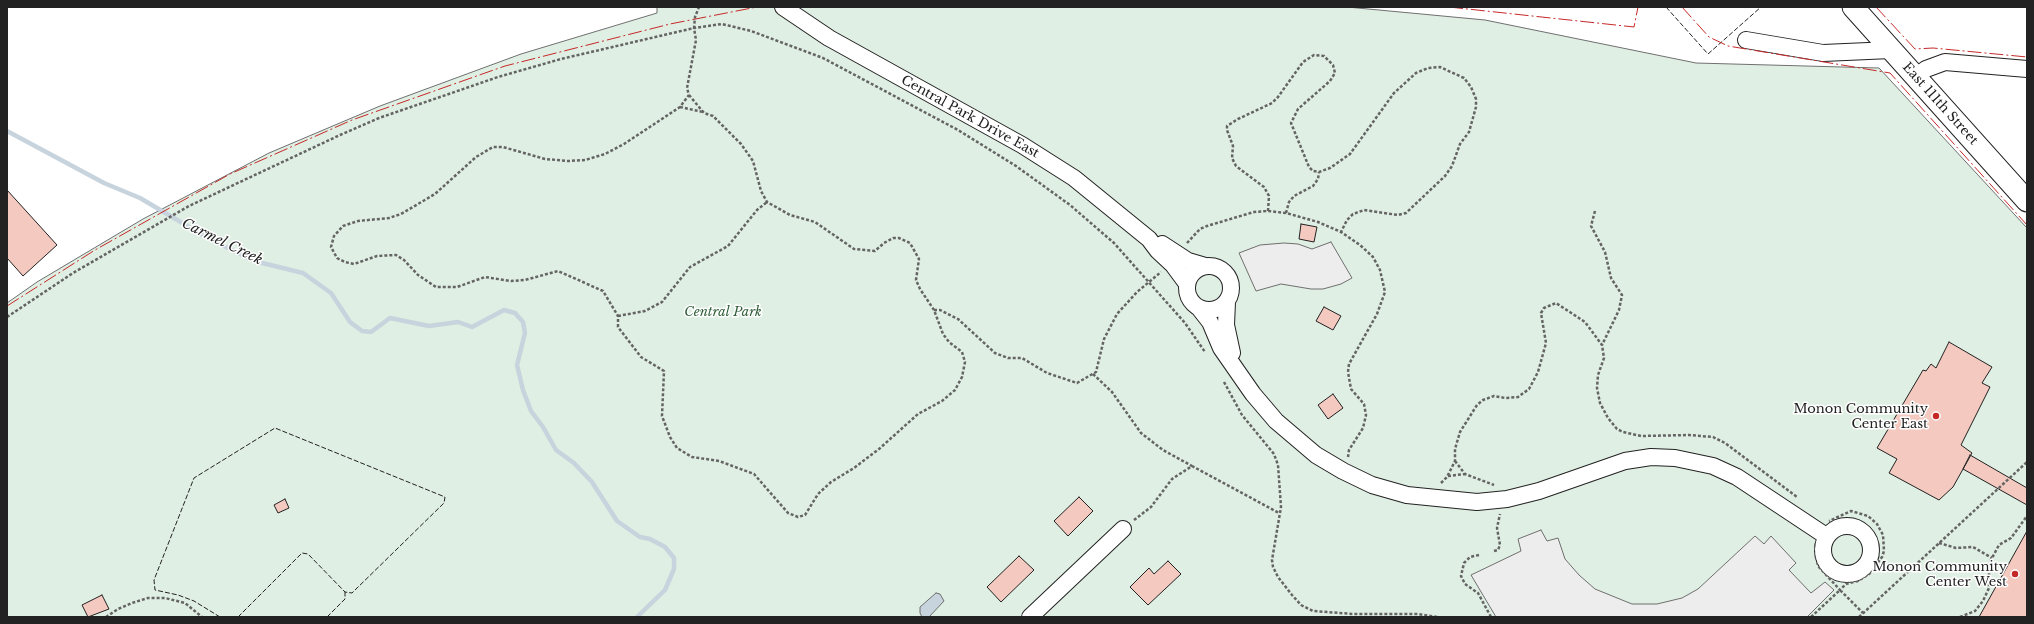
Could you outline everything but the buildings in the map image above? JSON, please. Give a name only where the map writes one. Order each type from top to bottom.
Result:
[{"type":"main road","name":"East 111th Street","points":[[1853,7],[2027,201]]},
{"type":"street","name":"Central Park Drive East","points":[[783,7],[829,38],[1046,159],[1074,178],[1149,239],[1158,251],[1173,265],[1187,284],[1189,298],[1210,322],[1221,348],[1267,411],[1290,434],[1316,455],[1358,479],[1396,493],[1477,502],[1500,500],[1539,492],[1607,466],[1625,461],[1646,457],[1675,458],[1713,466],[1737,477],[1826,536]]},
{"type":"street","points":[[1746,40],[1823,53],[1891,50]]},
{"type":"street","points":[[1915,77],[1926,69],[1945,62],[2027,69]]},
{"type":"street","name":"Central Park Drive East","points":[[1149,239],[1163,244],[1177,255],[1195,265],[1220,269],[1230,280],[1231,291],[1227,302],[1226,325],[1234,364]]},
{"type":"street","points":[[1187,284],[1193,272],[1205,266]]},
{"type":"street","points":[[1199,308],[1211,311],[1227,302]]},
{"type":"street","points":[[1030,617],[1123,530]]},
{"type":"path","points":[[699,7],[695,17],[694,28],[696,40],[687,88],[689,95],[704,113]]},
{"type":"path","points":[[7,317],[73,273],[189,206],[290,158],[393,113],[498,77],[561,59],[714,24],[730,25],[823,58],[958,130],[1016,166],[1070,205],[1114,243],[1185,323],[1206,353]]},
{"type":"path","points":[[1268,211],[1269,196],[1264,187],[1236,166],[1232,158],[1233,146],[1227,130],[1228,126],[1238,119],[1272,104],[1303,62],[1314,55],[1324,56],[1333,65],[1335,73],[1330,81],[1298,109],[1291,123],[1309,167],[1313,171],[1320,172],[1330,168],[1350,154],[1394,93],[1416,73],[1428,68],[1440,67],[1464,78],[1472,87],[1476,99],[1471,125],[1445,176],[1406,213],[1398,215],[1364,210],[1353,214],[1347,220],[1341,232]]},
{"type":"path","points":[[680,107],[713,116],[741,144],[753,161],[761,191],[767,202],[790,215],[815,222],[854,249],[875,251],[884,243],[893,238],[898,238],[910,243],[919,259],[916,280],[934,310],[943,334],[949,342],[962,352],[965,362],[962,377],[955,390],[942,401],[918,414],[879,449],[854,468],[831,482],[818,494],[805,515],[798,517],[788,512],[779,504],[754,474],[719,461],[692,457],[677,448],[670,437],[662,416],[664,370],[641,357],[618,327],[618,316],[603,291],[558,271],[525,280],[510,281],[485,277],[457,287],[436,287],[418,275],[404,260],[396,255],[376,256],[361,260],[354,264],[337,258],[331,247],[334,236],[343,226],[358,221],[389,218],[401,214],[435,194],[476,157],[493,147],[503,147],[545,159],[568,161],[585,160],[605,154],[624,144],[680,107],[689,95]]},
{"type":"path","points":[[1286,213],[1289,202],[1294,196],[1313,186],[1318,180],[1320,172]]},
{"type":"path","points":[[618,316],[645,311],[662,302],[690,267],[728,246],[757,210],[767,202]]},
{"type":"path","points":[[1185,246],[1200,229],[1207,226],[1254,212],[1268,211],[1286,213],[1318,222],[1341,232],[1367,251],[1378,264],[1385,292],[1377,314],[1349,364],[1348,372],[1351,389],[1364,404],[1366,415],[1363,428],[1349,450],[1348,454],[1351,463]]},
{"type":"path","points":[[1595,211],[1591,226],[1605,252],[1611,278],[1622,295],[1619,310],[1602,345]]},
{"type":"path","points":[[934,310],[940,310],[958,319],[980,341],[995,353],[1008,358],[1022,358],[1047,373],[1077,383],[1096,372],[1104,339],[1113,320],[1126,303],[1166,267]]},
{"type":"path","points":[[1093,374],[1112,392],[1141,433],[1163,450],[1279,513]]},
{"type":"path","points":[[1221,377],[1242,414],[1274,454],[1280,478],[1279,513],[1272,560],[1273,566],[1292,595],[1306,609],[1324,613],[1418,614],[1438,617]]},
{"type":"path","points":[[1455,461],[1465,474]]},
{"type":"path","points":[[1859,617],[2027,462]]},
{"type":"path","points":[[1123,530],[1151,507],[1172,480],[1192,466]]},
{"type":"path","points":[[1447,477],[1465,474],[1492,483],[1496,490]]},
{"type":"path","points":[[1494,551],[1498,550],[1500,545],[1498,528],[1499,508]]},
{"type":"path","points":[[1960,617],[1975,611],[1982,601],[1989,588],[1989,563],[1999,546],[2011,538],[2027,516]]},
{"type":"path","points":[[1939,543],[1956,548],[1973,547],[1992,558]]},
{"type":"path","points":[[1479,555],[1470,557],[1464,563],[1461,576],[1465,584],[1478,593],[1491,617]]},
{"type":"path","points":[[1811,617],[1840,590],[1863,614]]},
{"type":"path","points":[[106,617],[118,609],[132,603],[148,598],[165,598],[185,603],[202,617]]},
{"type":"green space","name":"Central Park","points":[[657,7],[1347,7],[1485,20],[1696,63],[1879,68],[2027,228],[2027,617],[7,617],[7,303],[37,282],[143,219],[269,153],[380,106],[521,54],[657,13]]},
{"type":"shaded area","points":[[1331,242],[1352,278],[1341,284],[1323,289],[1311,289],[1281,284],[1256,291],[1239,253],[1260,245],[1284,243],[1298,244],[1312,249]]},
{"type":"shaded area","points":[[1541,530],[1547,541],[1558,538],[1565,559],[1579,575],[1595,589],[1632,604],[1657,604],[1682,598],[1698,589],[1755,536],[1764,544],[1771,536],[1796,563],[1789,570],[1811,593],[1825,582],[1834,590],[1807,617],[1496,617],[1471,575],[1521,551],[1518,539]]},
{"type":"shaded area","points":[[936,593],[940,594],[944,601],[929,617],[922,617],[920,607]]},
{"type":"waterway","name":"Carmel Creek","points":[[7,131],[104,183],[140,198],[206,237],[254,261],[303,273],[331,293],[350,322],[362,331],[371,332],[390,318],[429,326],[458,322],[472,327],[504,310],[515,313],[523,322],[525,333],[517,365],[523,390],[531,411],[543,427],[556,450],[574,463],[592,482],[617,521],[640,537],[650,539],[665,547],[674,558],[674,569],[665,590],[637,617]]},
{"type":"fence","points":[[1666,7],[1708,54],[1761,7]]},
{"type":"fence","points":[[220,617],[194,601],[178,595],[155,590],[154,580],[194,478],[275,428],[445,497],[444,503],[352,593],[345,592],[308,554],[302,553],[238,617]]},
{"type":"fence","points":[[327,617],[345,599],[345,592]]},
{"type":"power","points":[[7,306],[95,250],[230,174],[352,120],[505,66],[670,24],[757,7]]},
{"type":"power","points":[[1449,7],[1634,27],[1638,7]]},
{"type":"power","points":[[1682,7],[1709,37],[1728,46],[1890,73],[2027,225]]},
{"type":"power","points":[[1876,7],[1915,49],[1933,48],[2027,57]]},
{"type":"place","name":"Monon Community Center East","points":[[1936,416]]},
{"type":"place","name":"Monon Community Center West","points":[[2015,574]]}]
